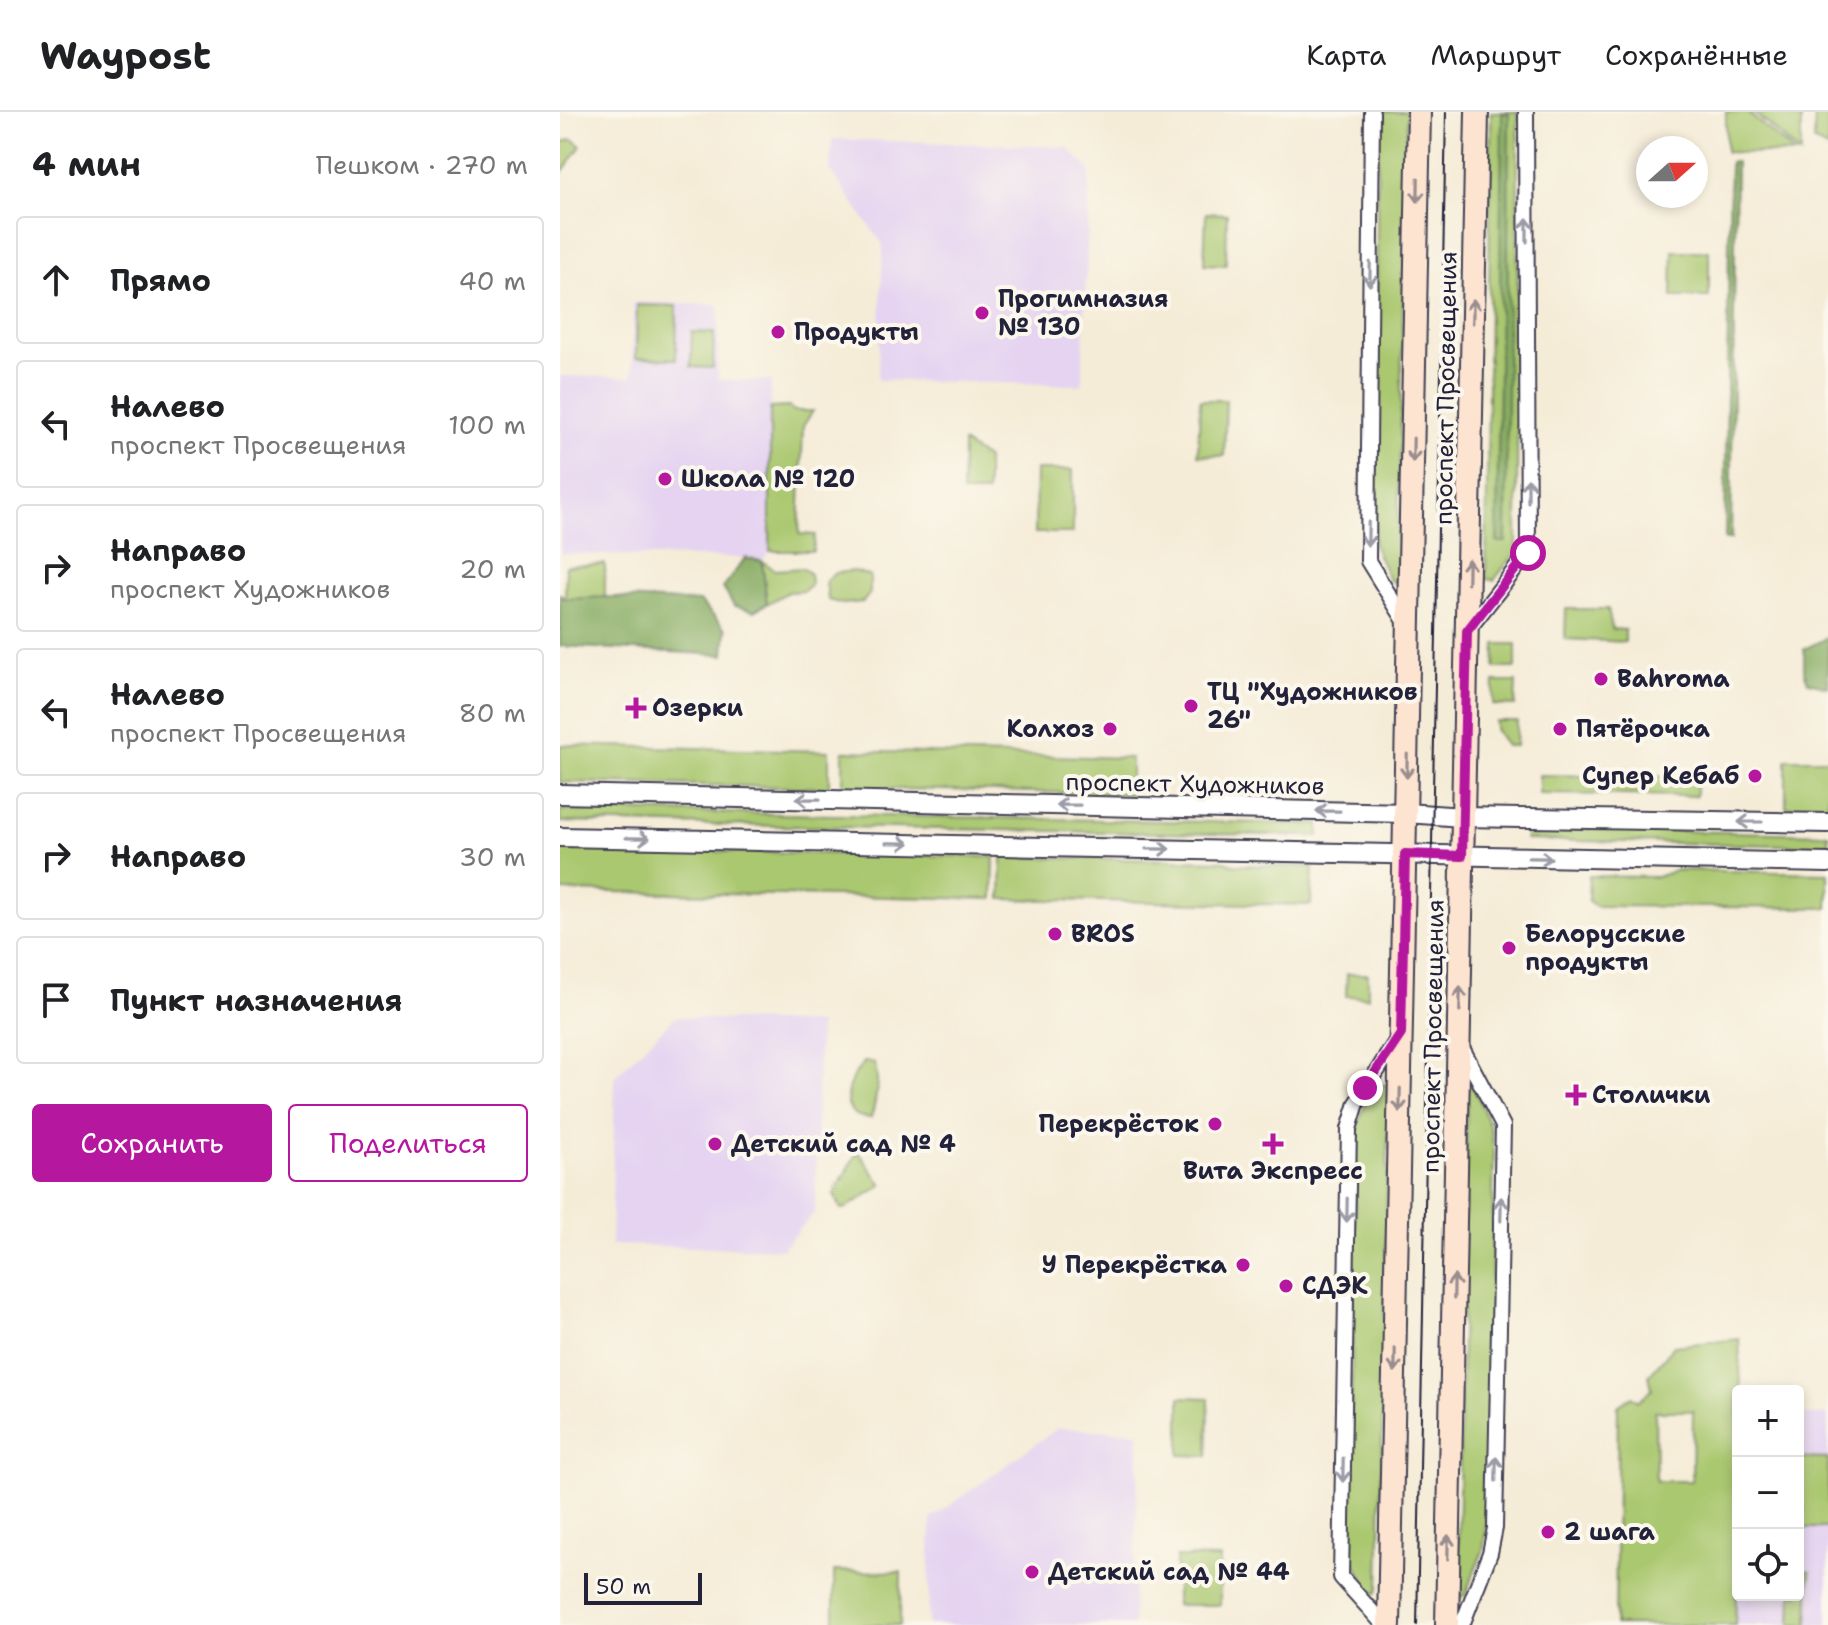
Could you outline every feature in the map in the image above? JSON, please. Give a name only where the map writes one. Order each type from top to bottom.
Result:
[{"type":"main road","name":"проспект Просвещения","points":[[1387,1625],[1419,112]]},
{"type":"main road","name":"проспект Просвещения","points":[[1447,1625],[1477,112]]},
{"type":"street","points":[[1372,112],[1368,561],[1409,629]]},
{"type":"street","points":[[1467,631],[1528,553],[1526,112]]},
{"type":"street","name":"проспект Художников","points":[[560,794],[1828,823]]},
{"type":"street","points":[[560,837],[1828,863]]},
{"type":"street","points":[[1387,1625],[1341,1577],[1349,1129],[1361,1095],[1401,1034]]},
{"type":"street","points":[[1459,1041],[1503,1126],[1495,1528],[1490,1553],[1462,1625]]},
{"type":"shaded area","name":"Прогимназия № 130","points":[[832,139],[1067,147],[1090,170],[1082,385],[878,380],[883,245],[830,170]]},
{"type":"shaded area","name":"Школа № 120","points":[[633,302],[719,305],[718,380],[771,380],[770,551],[762,561],[745,558],[560,554],[560,376],[632,377]]},
{"type":"shaded area","name":"Детский сад № 4","points":[[675,1017],[819,1024],[815,1212],[782,1249],[611,1245],[615,1076]]},
{"type":"shaded area","points":[[1804,1415],[1828,1415],[1828,1625],[1731,1625],[1732,1595],[1732,1601],[1804,1601]]},
{"type":"shaded area","name":"Детский сад № 44","points":[[1058,1428],[1139,1432],[1133,1625],[928,1625],[931,1519]]},
{"type":"green space","points":[[1380,112],[1407,112],[1397,583],[1389,580],[1374,546]]},
{"type":"green space","points":[[1491,112],[1518,112],[1517,551],[1494,580],[1486,579]]},
{"type":"green space","points":[[1726,112],[1747,112],[1796,154],[1726,152]]},
{"type":"green space","points":[[1753,112],[1801,112],[1801,154]]},
{"type":"green space","points":[[1815,112],[1828,112],[1828,148],[1814,142]]},
{"type":"green space","points":[[1502,114],[1509,114],[1506,542],[1497,542]]},
{"type":"green space","points":[[572,139],[581,146],[560,175],[560,143]]},
{"type":"green space","points":[[1730,162],[1736,162],[1731,539],[1725,539]]},
{"type":"green space","points":[[1206,213],[1227,214],[1226,265],[1204,264]]},
{"type":"green space","points":[[1673,251],[1709,251],[1709,297],[1672,297]]},
{"type":"green space","points":[[637,305],[677,306],[676,359],[636,358]]},
{"type":"green space","points":[[692,332],[714,333],[713,368],[691,367]]},
{"type":"green space","points":[[1200,400],[1226,400],[1224,456],[1198,455]]},
{"type":"green space","points":[[789,407],[794,411],[813,411],[803,426],[799,534],[815,535],[813,551],[770,551],[770,408]]},
{"type":"green space","points":[[963,443],[987,459],[987,493],[962,493]]},
{"type":"green space","points":[[1036,470],[1073,470],[1073,533],[1035,533]]},
{"type":"green space","points":[[745,558],[762,561],[767,604],[754,611],[734,606],[723,588]]},
{"type":"green space","points":[[762,561],[775,570],[803,568],[810,574],[811,584],[804,591],[788,592],[767,604]]},
{"type":"green space","points":[[605,564],[605,597],[565,599],[566,566]]},
{"type":"green space","points":[[854,571],[870,576],[870,593],[863,602],[843,604],[828,600],[826,581],[835,573]]},
{"type":"green space","points":[[560,594],[566,599],[605,597],[700,602],[726,629],[724,655],[560,646]]},
{"type":"green space","points":[[1566,609],[1608,609],[1612,629],[1625,630],[1625,642],[1565,639]]},
{"type":"green space","points":[[1828,637],[1828,687],[1808,682],[1804,671],[1804,649]]},
{"type":"green space","points":[[1496,644],[1516,644],[1516,668],[1495,668]]},
{"type":"green space","points":[[1494,682],[1516,682],[1515,706],[1493,705]]},
{"type":"green space","points":[[1495,721],[1517,721],[1516,746],[1506,746],[1495,729]]},
{"type":"green space","points":[[560,745],[829,751],[829,788],[560,782]]},
{"type":"green space","points":[[843,751],[1131,758],[1131,794],[843,788]]},
{"type":"green space","points":[[1786,759],[1828,759],[1828,807],[1786,807]]},
{"type":"green space","points":[[1539,775],[1696,777],[1696,796],[1539,794]]},
{"type":"green space","points":[[560,810],[1319,824],[1319,836],[560,822]]},
{"type":"green space","points":[[1526,828],[1828,834],[1828,846],[1526,840]]},
{"type":"green space","points":[[560,848],[994,857],[993,899],[560,891]]},
{"type":"green space","points":[[1002,857],[1225,861],[1235,865],[1313,867],[1311,905],[1001,899]]},
{"type":"green space","points":[[1677,870],[1828,873],[1828,908],[1596,906],[1588,901],[1589,876],[1657,877]]},
{"type":"green space","points":[[1347,974],[1368,974],[1368,997],[1346,996]]},
{"type":"green space","points":[[864,1062],[874,1063],[877,1076],[871,1118],[856,1115],[847,1101],[852,1079]]},
{"type":"green space","points":[[1384,1084],[1389,1090],[1379,1588],[1376,1594],[1370,1590],[1348,1548],[1357,1129],[1369,1098]]},
{"type":"green space","points":[[1467,1087],[1475,1090],[1491,1130],[1494,1153],[1486,1531],[1483,1551],[1465,1595],[1459,1598]]},
{"type":"green space","points":[[858,1151],[882,1185],[841,1209],[834,1194]]},
{"type":"green space","points":[[1739,1339],[1741,1385],[1732,1385],[1732,1601],[1736,1601],[1735,1625],[1615,1625],[1618,1406],[1632,1396],[1638,1401],[1652,1389],[1649,1375],[1674,1346]],"holes":[[[1655,1411],[1693,1411],[1692,1481],[1656,1481]]]},
{"type":"green space","points":[[1180,1397],[1209,1398],[1208,1456],[1180,1455]]},
{"type":"green space","points":[[1804,1458],[1828,1459],[1828,1528],[1804,1528]]},
{"type":"green space","points":[[1176,1557],[1220,1558],[1220,1605],[1176,1605]]},
{"type":"green space","points":[[1804,1570],[1810,1571],[1808,1625],[1791,1625],[1792,1601],[1804,1601]]},
{"type":"green space","points":[[834,1571],[901,1572],[900,1625],[834,1625]]},
{"type":"tram line","points":[[1417,1625],[1446,112]]},
{"type":"place","name":"Прогимназия № 130","points":[[982,313]]},
{"type":"place","name":"Продукты","points":[[778,332]]},
{"type":"place","name":"Школа № 120","points":[[665,479]]},
{"type":"place","name":"Bahroma","points":[[1601,679]]},
{"type":"place","name":"ТЦ \"Художников 26\"","points":[[1191,706]]},
{"type":"place","name":"Озерки","points":[[636,708]]},
{"type":"place","name":"Колхоз","points":[[1110,729]]},
{"type":"place","name":"Пятёрочка","points":[[1560,729]]},
{"type":"place","name":"Супер Кебаб","points":[[1755,776]]},
{"type":"place","name":"BROS","points":[[1055,934]]},
{"type":"place","name":"Белорусские продукты","points":[[1509,948]]},
{"type":"place","name":"Столички","points":[[1576,1095]]},
{"type":"place","name":"Перекрёсток","points":[[1215,1124]]},
{"type":"place","name":"Детский сад № 4","points":[[715,1144]]},
{"type":"place","name":"Вита Экспресс","points":[[1273,1144]]},
{"type":"place","name":"У Перекрёстка","points":[[1243,1265]]},
{"type":"place","name":"СДЭК","points":[[1286,1286]]},
{"type":"place","name":"2 шага","points":[[1548,1532]]},
{"type":"place","name":"Детский сад № 44","points":[[1032,1572]]},
{"type":"route","points":[[1365,1088],[1401,1034],[1405,854],[1462,856],[1467,631],[1528,553]]}]
